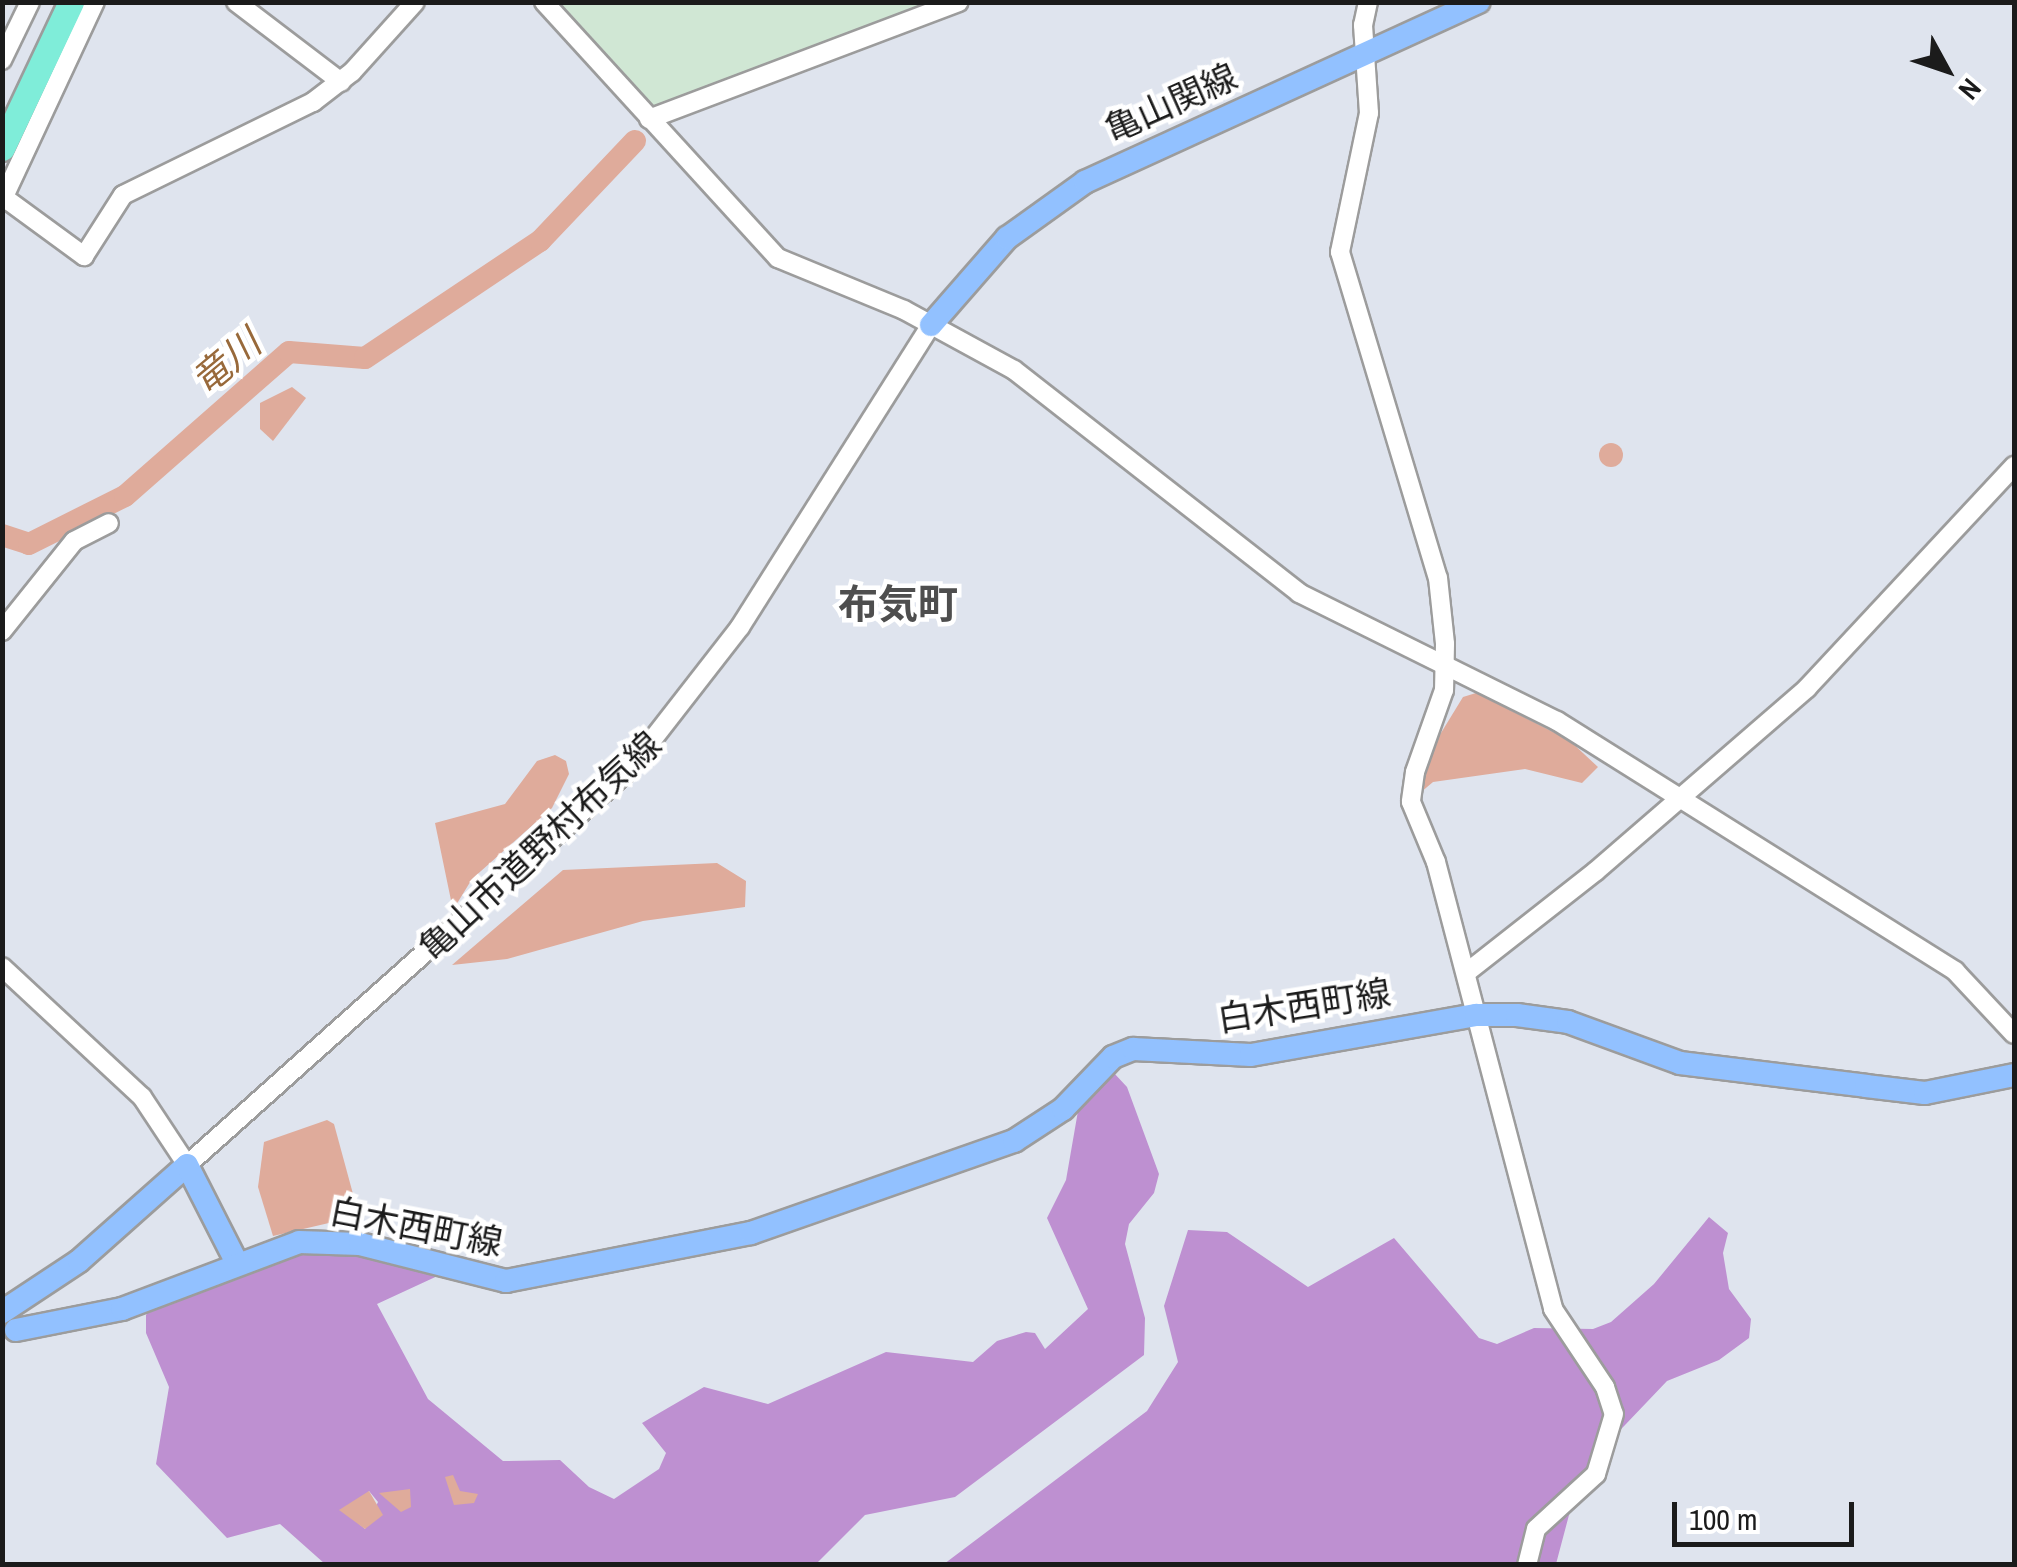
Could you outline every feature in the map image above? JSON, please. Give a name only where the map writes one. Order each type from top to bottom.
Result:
[{"type":"highway","points":[[2,111],[53,2]]},
{"type":"highway","points":[[2,148],[71,2]]},
{"type":"main road","name":"亀山関線","points":[[931,325],[975,270],[1060,198],[1119,164],[1365,58],[1479,2]]},
{"type":"main road","name":"白木西町線","points":[[9,1321],[122,1309],[298,1242],[333,1240],[490,1280],[556,1276],[623,1254],[798,1219],[1014,1142],[1063,1109],[1124,1051],[1222,1057],[1284,1052],[1476,1015],[1568,1022],[1680,1062],[1912,1091],[2014,1075]]},
{"type":"main road","points":[[187,1165],[237,1263]]},
{"type":"main road","name":"白木西町線","points":[[9,1321],[187,1165]]},
{"type":"street","points":[[2,60],[30,2]]},
{"type":"street","points":[[95,2],[3,198],[84,256],[109,211],[132,189],[284,119],[341,82],[415,2]]},
{"type":"street","points":[[236,2],[341,82]]},
{"type":"street","points":[[544,2],[778,258],[931,325],[1014,370],[1299,593],[1556,721],[1954,971],[2014,1034]]},
{"type":"street","points":[[650,118],[959,2]]},
{"type":"street","points":[[1368,2],[1365,58],[1369,113],[1340,252],[1438,578],[1446,667],[1410,792],[1466,974],[1553,1309],[1606,1387],[1614,1414],[1596,1474],[1536,1529],[1527,1564]]},
{"type":"street","name":"亀山市道野村布気線","points":[[187,1165],[628,771],[740,627],[931,325]]},
{"type":"street","points":[[1466,974],[1596,871],[1674,798],[1807,688],[2014,466]]},
{"type":"street","points":[[2,631],[74,541],[109,522]]},
{"type":"street","points":[[2,968],[142,1097],[187,1165]]},
{"type":"shaded area","points":[[552,3],[933,3],[656,108],[645,106]]},
{"type":"shaded area","points":[[292,387],[306,398],[273,441],[260,429],[260,403]]},
{"type":"shaded area","points":[[1611,443],[1623,455],[1611,467],[1599,455]]},
{"type":"shaded area","points":[[1476,693],[1569,740],[1598,767],[1582,783],[1525,769],[1433,782],[1420,793],[1433,746],[1463,697]]},
{"type":"shaded area","points":[[555,755],[566,761],[569,774],[552,808],[472,879],[453,910],[435,823],[505,804],[537,761]]},
{"type":"shaded area","points":[[717,863],[746,881],[745,907],[643,921],[507,959],[452,965],[563,870]]},
{"type":"shaded area","points":[[1113,1072],[1127,1087],[1159,1174],[1154,1193],[1129,1224],[1125,1244],[1145,1318],[1144,1355],[955,1497],[865,1515],[816,1564],[325,1564],[280,1524],[227,1538],[156,1464],[169,1387],[146,1333],[146,1315],[159,1298],[294,1251],[324,1250],[444,1273],[377,1304],[428,1399],[503,1461],[560,1460],[589,1487],[614,1499],[659,1469],[666,1453],[642,1423],[704,1387],[768,1404],[886,1352],[973,1362],[997,1341],[1026,1332],[1035,1333],[1045,1349],[1088,1309],[1047,1218],[1066,1180],[1078,1111]],"holes":[[[369,1491],[378,1502],[365,1529],[351,1517]]]},
{"type":"shaded area","points":[[327,1120],[334,1124],[359,1216],[273,1236],[258,1187],[264,1142]]},
{"type":"shaded area","points":[[1709,1217],[1728,1233],[1723,1253],[1729,1289],[1751,1319],[1749,1338],[1719,1360],[1667,1381],[1605,1446],[1569,1515],[1556,1564],[944,1564],[1147,1411],[1178,1362],[1164,1306],[1188,1230],[1227,1232],[1308,1287],[1394,1238],[1479,1338],[1497,1344],[1534,1328],[1593,1329],[1611,1322],[1654,1284]]},
{"type":"shaded area","points":[[453,1475],[460,1491],[478,1494],[474,1503],[454,1505],[445,1477]]},
{"type":"shaded area","points":[[410,1489],[411,1507],[401,1512],[379,1493]]},
{"type":"shaded area","points":[[369,1491],[383,1515],[365,1529],[339,1510]]},
{"type":"waterway","name":"竜川","points":[[2,535],[29,544],[125,496],[289,352],[365,358],[540,241],[635,141]]},
{"type":"district","name":"布気町","points":[[898,604]]}]
